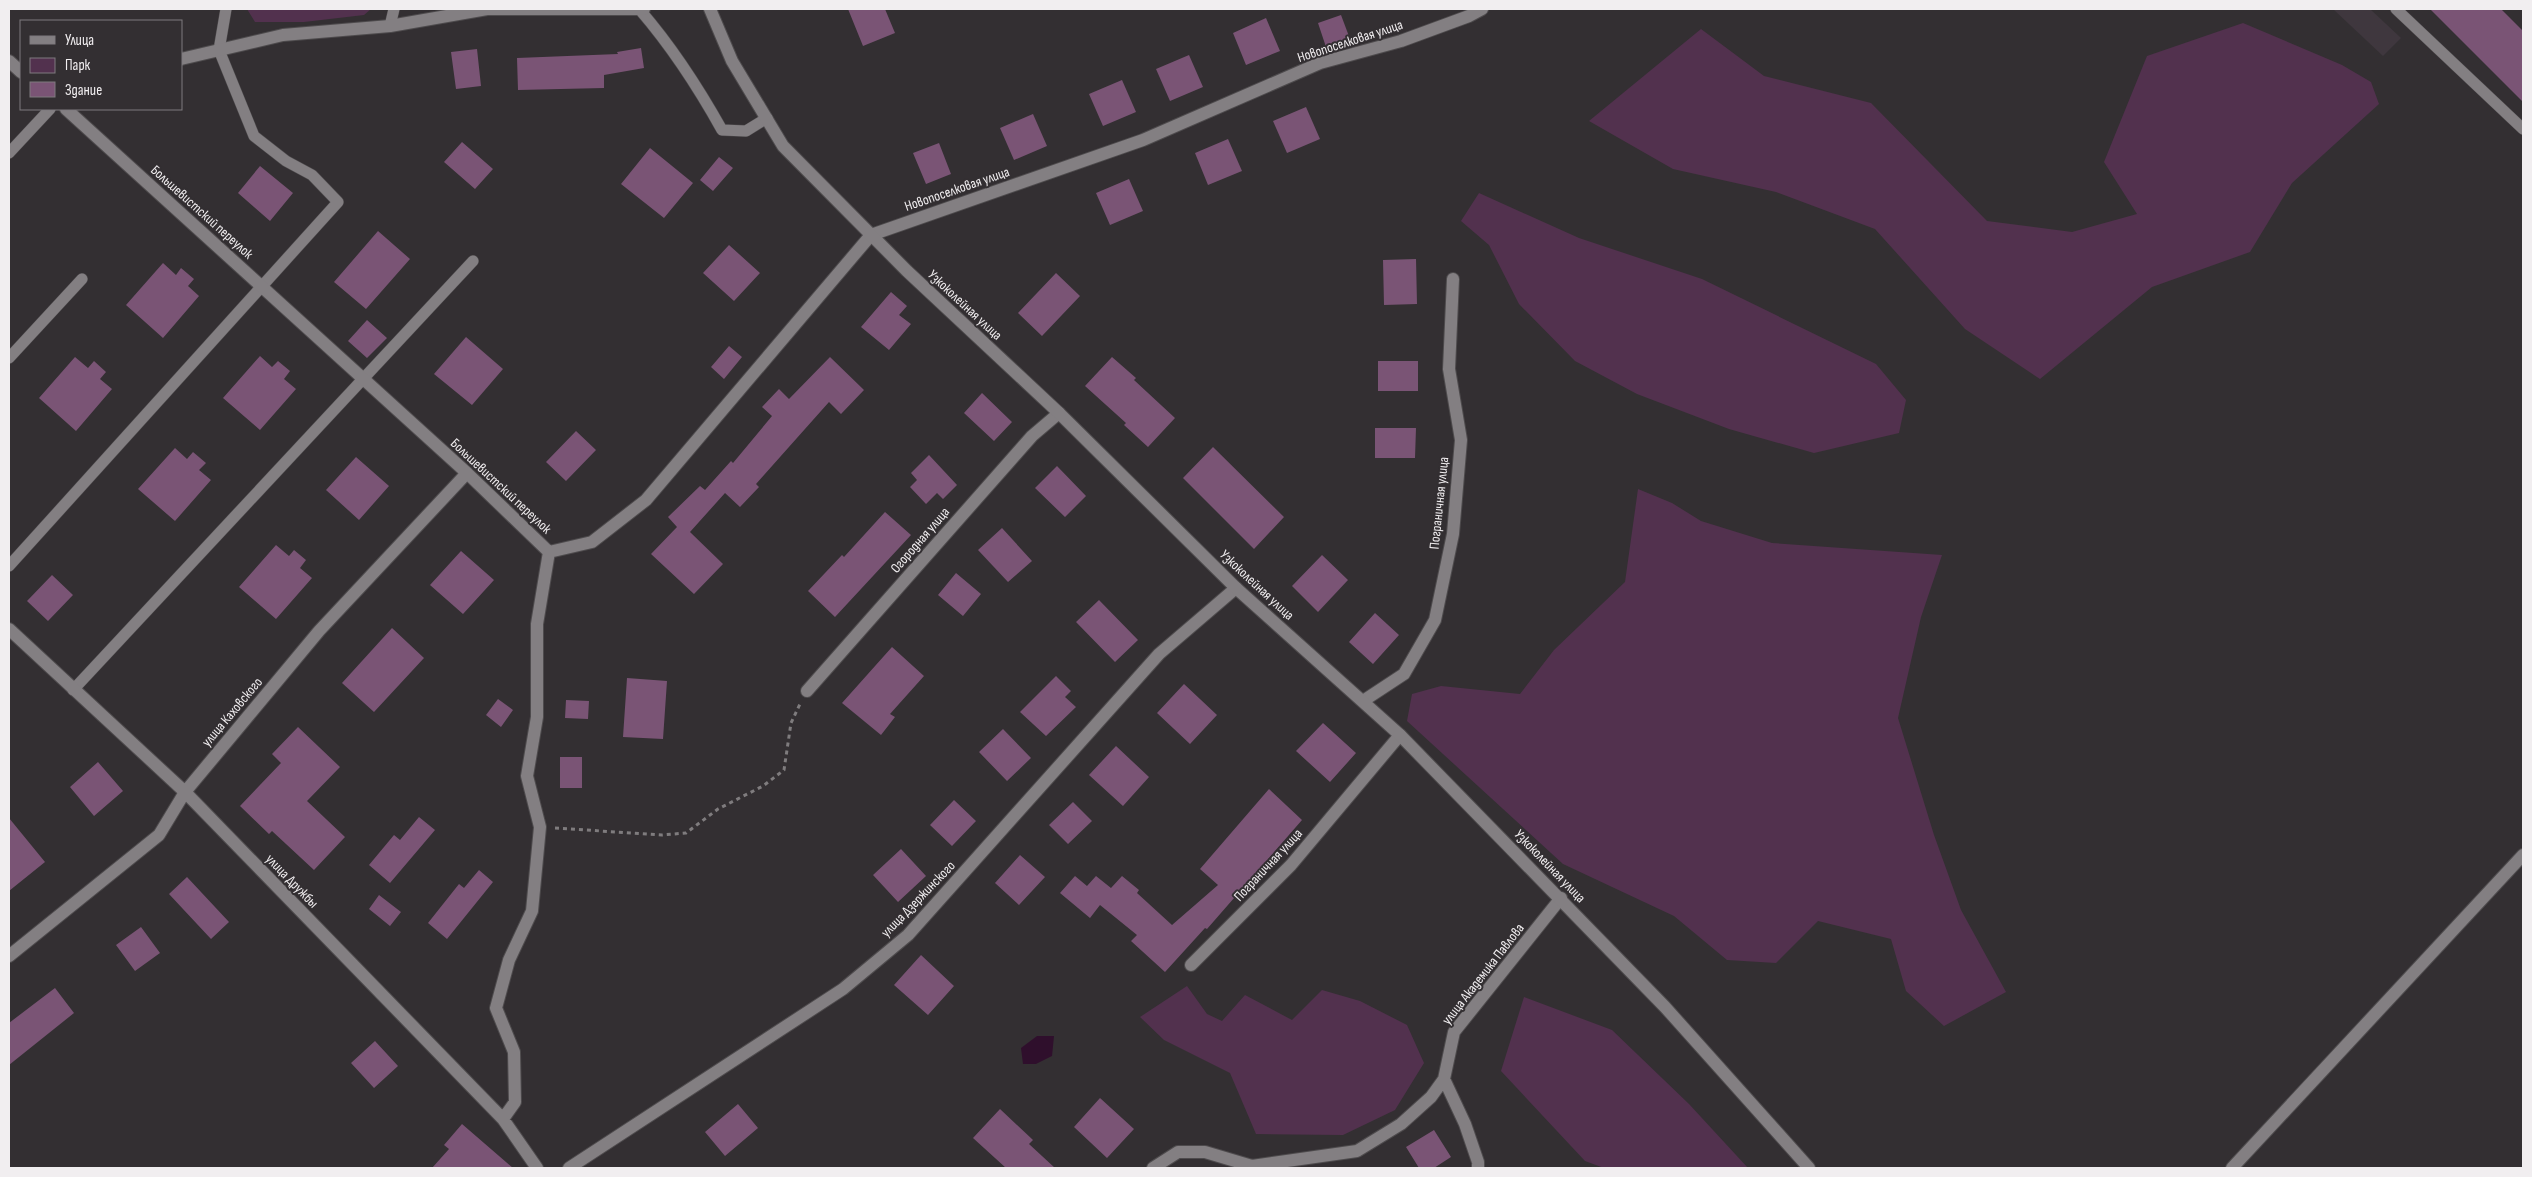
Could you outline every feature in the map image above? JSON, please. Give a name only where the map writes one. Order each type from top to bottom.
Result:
[{"type":"street","points":[[182,59],[283,35],[390,26],[487,9],[642,9]]},
{"type":"street","name":"Узкоколейная улица","points":[[710,9],[732,61],[783,146],[907,271],[1059,413],[1236,588],[1400,735],[1561,898],[1665,1007],[1809,1168]]},
{"type":"street","name":"Новопоселковая улица","points":[[871,235],[1143,140],[1320,63],[1400,41],[1469,16],[1482,9]]},
{"type":"street","points":[[9,61],[20,71]]},
{"type":"street","name":"Большевистский переулок","points":[[67,110],[467,473],[549,552],[537,624],[537,717],[527,776],[540,827],[532,911],[509,960],[496,1008],[514,1052],[515,1102],[503,1119]]},
{"type":"street","points":[[549,552],[592,542],[646,500],[871,235]]},
{"type":"street","name":"Пограничная улица","points":[[1363,702],[1404,674],[1434,620],[1453,534],[1461,440],[1449,369],[1453,279]]},
{"type":"street","name":"Огородная улица","points":[[807,691],[1032,436],[1059,413]]},
{"type":"street","name":"улица Каховского","points":[[9,956],[159,835],[185,792],[319,631],[467,473]]},
{"type":"street","name":"улица Дзержинского","points":[[569,1168],[843,989],[908,935],[1159,654],[1236,588]]},
{"type":"street","name":"улица Дружбы","points":[[9,629],[185,792],[503,1119],[537,1168]]},
{"type":"street","name":"Пограничная улица","points":[[1191,965],[1291,866],[1400,735]]},
{"type":"street","points":[[2232,1168],[2523,855]]},
{"type":"street","name":"улица Академика Павлова","points":[[1153,1168],[1178,1152],[1205,1152],[1252,1166],[1295,1162],[1357,1151],[1400,1124],[1431,1097],[1444,1080],[1454,1032],[1561,898]]},
{"type":"street","points":[[1444,1080],[1465,1124],[1478,1162],[1478,1168]]},
{"type":"lane","points":[[9,566],[338,202],[312,175],[286,160],[254,136],[219,50],[226,9]]},
{"type":"lane","points":[[390,26],[394,9]]},
{"type":"lane","points":[[642,9],[698,88],[722,130],[746,131],[766,118]]},
{"type":"lane","points":[[2396,9],[2523,129]]},
{"type":"lane","points":[[9,154],[49,110]]},
{"type":"lane","points":[[73,690],[472,261]]},
{"type":"lane","points":[[9,358],[82,278]]},
{"type":"path","points":[[540,827],[662,835],[686,834],[718,809],[763,786],[784,770],[791,723],[807,691]]},
{"type":"shaded area","points":[[2333,9],[2370,9],[2401,38],[2383,56]]},
{"type":"shaded area","points":[[1037,1036],[1054,1036],[1052,1056],[1036,1064],[1023,1064],[1021,1048]]},
{"type":"green space","points":[[247,9],[371,9],[364,15],[304,22],[255,22]]},
{"type":"green space","points":[[2243,23],[2342,65],[2371,82],[2379,104],[2292,183],[2250,252],[2152,287],[2040,379],[1965,329],[1875,229],[1776,192],[1673,169],[1589,121],[1701,29],[1764,76],[1871,103],[1987,221],[2072,232],[2137,214],[2104,162],[2147,56]]},
{"type":"green space","points":[[1479,193],[1579,238],[1702,279],[1876,364],[1906,400],[1899,433],[1814,453],[1729,429],[1637,394],[1575,361],[1519,304],[1489,245],[1461,221]]},
{"type":"green space","points":[[1638,489],[1672,503],[1701,521],[1772,543],[1942,555],[1921,617],[1898,718],[1934,835],[1961,910],[2006,992],[1944,1026],[1906,991],[1891,939],[1818,921],[1776,963],[1727,960],[1674,916],[1563,864],[1407,721],[1412,694],[1441,686],[1520,694],[1554,650],[1625,582]]},
{"type":"green space","points":[[1187,986],[1207,1014],[1222,1021],[1245,995],[1292,1020],[1322,990],[1360,1001],[1407,1025],[1424,1063],[1395,1110],[1343,1135],[1256,1134],[1230,1073],[1164,1040],[1140,1017]]},
{"type":"green space","points":[[1524,997],[1612,1030],[1689,1104],[1748,1168],[1604,1168],[1585,1161],[1501,1071]]},
{"type":"building","points":[[848,9],[885,9],[895,33],[863,46]]},
{"type":"building","points":[[2430,9],[2501,9],[2523,31],[2523,102]]},
{"type":"building","points":[[1341,15],[1350,39],[1326,47],[1318,23]]},
{"type":"building","points":[[1266,18],[1280,51],[1246,65],[1233,33]]},
{"type":"building","points":[[641,48],[644,68],[604,75],[604,88],[518,90],[517,58],[618,54],[617,52]]},
{"type":"building","points":[[477,49],[481,86],[456,89],[451,52]]},
{"type":"building","points":[[1189,55],[1203,87],[1170,101],[1156,69]]},
{"type":"building","points":[[1122,80],[1136,112],[1103,126],[1089,94]]},
{"type":"building","points":[[1306,107],[1320,139],[1287,153],[1273,121]]},
{"type":"building","points":[[1033,114],[1047,146],[1014,160],[1000,128]]},
{"type":"building","points":[[1228,139],[1242,171],[1208,185],[1195,153]]},
{"type":"building","points":[[462,142],[493,169],[475,189],[444,162]]},
{"type":"building","points":[[939,143],[951,174],[926,184],[913,153]]},
{"type":"building","points":[[650,148],[693,183],[664,218],[621,184]]},
{"type":"building","points":[[719,157],[733,168],[713,191],[700,180]]},
{"type":"building","points":[[260,166],[293,193],[270,221],[238,193]]},
{"type":"building","points":[[1129,179],[1143,211],[1110,225],[1096,193]]},
{"type":"building","points":[[378,231],[410,259],[366,309],[334,282]]},
{"type":"building","points":[[729,245],[760,273],[734,301],[703,273]]},
{"type":"building","points":[[1416,259],[1417,304],[1384,305],[1383,260]]},
{"type":"building","points":[[163,263],[176,275],[181,268],[194,279],[188,286],[199,296],[163,338],[126,305]]},
{"type":"building","points":[[1056,273],[1080,296],[1042,336],[1018,313]]},
{"type":"building","points":[[891,292],[907,306],[899,315],[911,324],[889,350],[861,327]]},
{"type":"building","points":[[367,320],[387,338],[367,358],[348,341]]},
{"type":"building","points":[[466,337],[503,369],[472,405],[434,374]]},
{"type":"building","points":[[729,346],[742,357],[724,379],[711,367]]},
{"type":"building","points":[[260,356],[272,367],[278,361],[290,371],[284,379],[296,389],[260,430],[223,398]]},
{"type":"building","points":[[75,357],[88,368],[94,361],[106,372],[100,379],[112,389],[76,431],[39,398]]},
{"type":"building","points":[[830,357],[864,390],[841,414],[829,402],[756,484],[759,487],[740,507],[725,493],[690,532],[723,564],[694,594],[651,554],[677,527],[668,517],[700,486],[705,490],[731,461],[733,463],[772,416],[762,407],[779,389],[789,399]]},
{"type":"building","points":[[1112,357],[1136,378],[1134,380],[1175,418],[1148,447],[1124,425],[1126,423],[1085,386]]},
{"type":"building","points":[[1378,361],[1418,361],[1418,391],[1378,391]]},
{"type":"building","points":[[982,393],[1012,422],[994,441],[964,413]]},
{"type":"building","points":[[1375,428],[1416,428],[1415,458],[1375,458]]},
{"type":"building","points":[[576,431],[596,450],[566,481],[546,462]]},
{"type":"building","points":[[1213,447],[1284,517],[1254,549],[1183,478]]},
{"type":"building","points":[[175,448],[187,459],[193,452],[206,463],[199,470],[211,480],[175,521],[138,489]]},
{"type":"building","points":[[929,455],[957,485],[943,499],[937,493],[926,504],[910,487],[917,480],[911,473]]},
{"type":"building","points":[[356,457],[389,486],[359,520],[326,490]]},
{"type":"building","points":[[1057,466],[1086,496],[1065,517],[1035,488]]},
{"type":"building","points":[[885,512],[911,535],[835,617],[808,591],[842,555],[844,557]]},
{"type":"building","points":[[1002,528],[1032,561],[1008,582],[978,550]]},
{"type":"building","points":[[276,545],[289,556],[294,550],[306,560],[300,568],[312,578],[276,619],[239,587]]},
{"type":"building","points":[[461,551],[494,580],[463,614],[430,585]]},
{"type":"building","points":[[1322,555],[1348,580],[1318,612],[1292,586]]},
{"type":"building","points":[[956,573],[981,594],[963,616],[938,595]]},
{"type":"building","points":[[52,575],[73,595],[48,621],[27,601]]},
{"type":"building","points":[[1099,600],[1138,640],[1115,662],[1076,622]]},
{"type":"building","points":[[1375,613],[1399,635],[1373,664],[1349,642]]},
{"type":"building","points":[[392,628],[424,658],[374,712],[342,683]]},
{"type":"building","points":[[892,647],[924,676],[890,714],[895,717],[881,735],[842,703]]},
{"type":"building","points":[[1056,676],[1071,691],[1065,697],[1076,707],[1046,736],[1020,712]]},
{"type":"building","points":[[627,678],[667,681],[663,739],[623,737]]},
{"type":"building","points":[[1184,684],[1217,715],[1190,744],[1157,713]]},
{"type":"building","points":[[498,699],[513,710],[501,727],[486,715]]},
{"type":"building","points":[[566,700],[589,701],[588,719],[565,718]]},
{"type":"building","points":[[1323,723],[1356,753],[1330,782],[1296,751]]},
{"type":"building","points":[[298,727],[340,767],[307,801],[345,837],[314,870],[272,831],[269,834],[240,806],[281,763],[272,754]]},
{"type":"building","points":[[1003,729],[1031,758],[1007,781],[979,752]]},
{"type":"building","points":[[1116,746],[1149,777],[1123,806],[1089,775]]},
{"type":"building","points":[[560,757],[582,757],[582,788],[560,788]]},
{"type":"building","points":[[98,762],[123,791],[94,816],[70,787]]},
{"type":"building","points":[[1269,789],[1302,820],[1207,929],[1205,928],[1165,972],[1131,941],[1137,935],[1100,905],[1090,918],[1060,893],[1075,876],[1087,886],[1096,876],[1111,888],[1122,876],[1139,890],[1137,893],[1172,925],[1218,885],[1200,869]]},
{"type":"building","points":[[954,800],[976,821],[952,846],[930,825]]},
{"type":"building","points":[[1073,802],[1092,821],[1068,844],[1049,825]]},
{"type":"building","points":[[419,817],[435,830],[390,883],[369,865],[394,835],[400,840]]},
{"type":"building","points":[[9,818],[45,862],[9,891]]},
{"type":"building","points":[[901,849],[926,876],[898,902],[873,875]]},
{"type":"building","points":[[1020,855],[1045,877],[1019,905],[995,883]]},
{"type":"building","points":[[479,870],[493,882],[447,939],[428,923],[459,884],[464,888]]},
{"type":"building","points":[[187,877],[229,922],[211,939],[169,894]]},
{"type":"building","points":[[379,895],[401,912],[390,926],[369,909]]},
{"type":"building","points":[[141,927],[160,953],[135,971],[116,945]]},
{"type":"building","points":[[921,955],[954,986],[928,1015],[894,985]]},
{"type":"building","points":[[55,988],[74,1013],[9,1065],[9,1023]]},
{"type":"building","points":[[375,1041],[398,1066],[374,1088],[351,1063]]},
{"type":"building","points":[[1100,1098],[1134,1129],[1107,1158],[1074,1127]]},
{"type":"building","points":[[738,1104],[758,1128],[725,1156],[705,1132]]},
{"type":"building","points":[[1000,1109],[1033,1140],[1029,1144],[1055,1168],[1006,1168],[973,1138]]},
{"type":"building","points":[[462,1124],[513,1168],[432,1168],[449,1149],[444,1145]]},
{"type":"building","points":[[1434,1130],[1451,1157],[1434,1168],[1419,1168],[1406,1147]]}]
